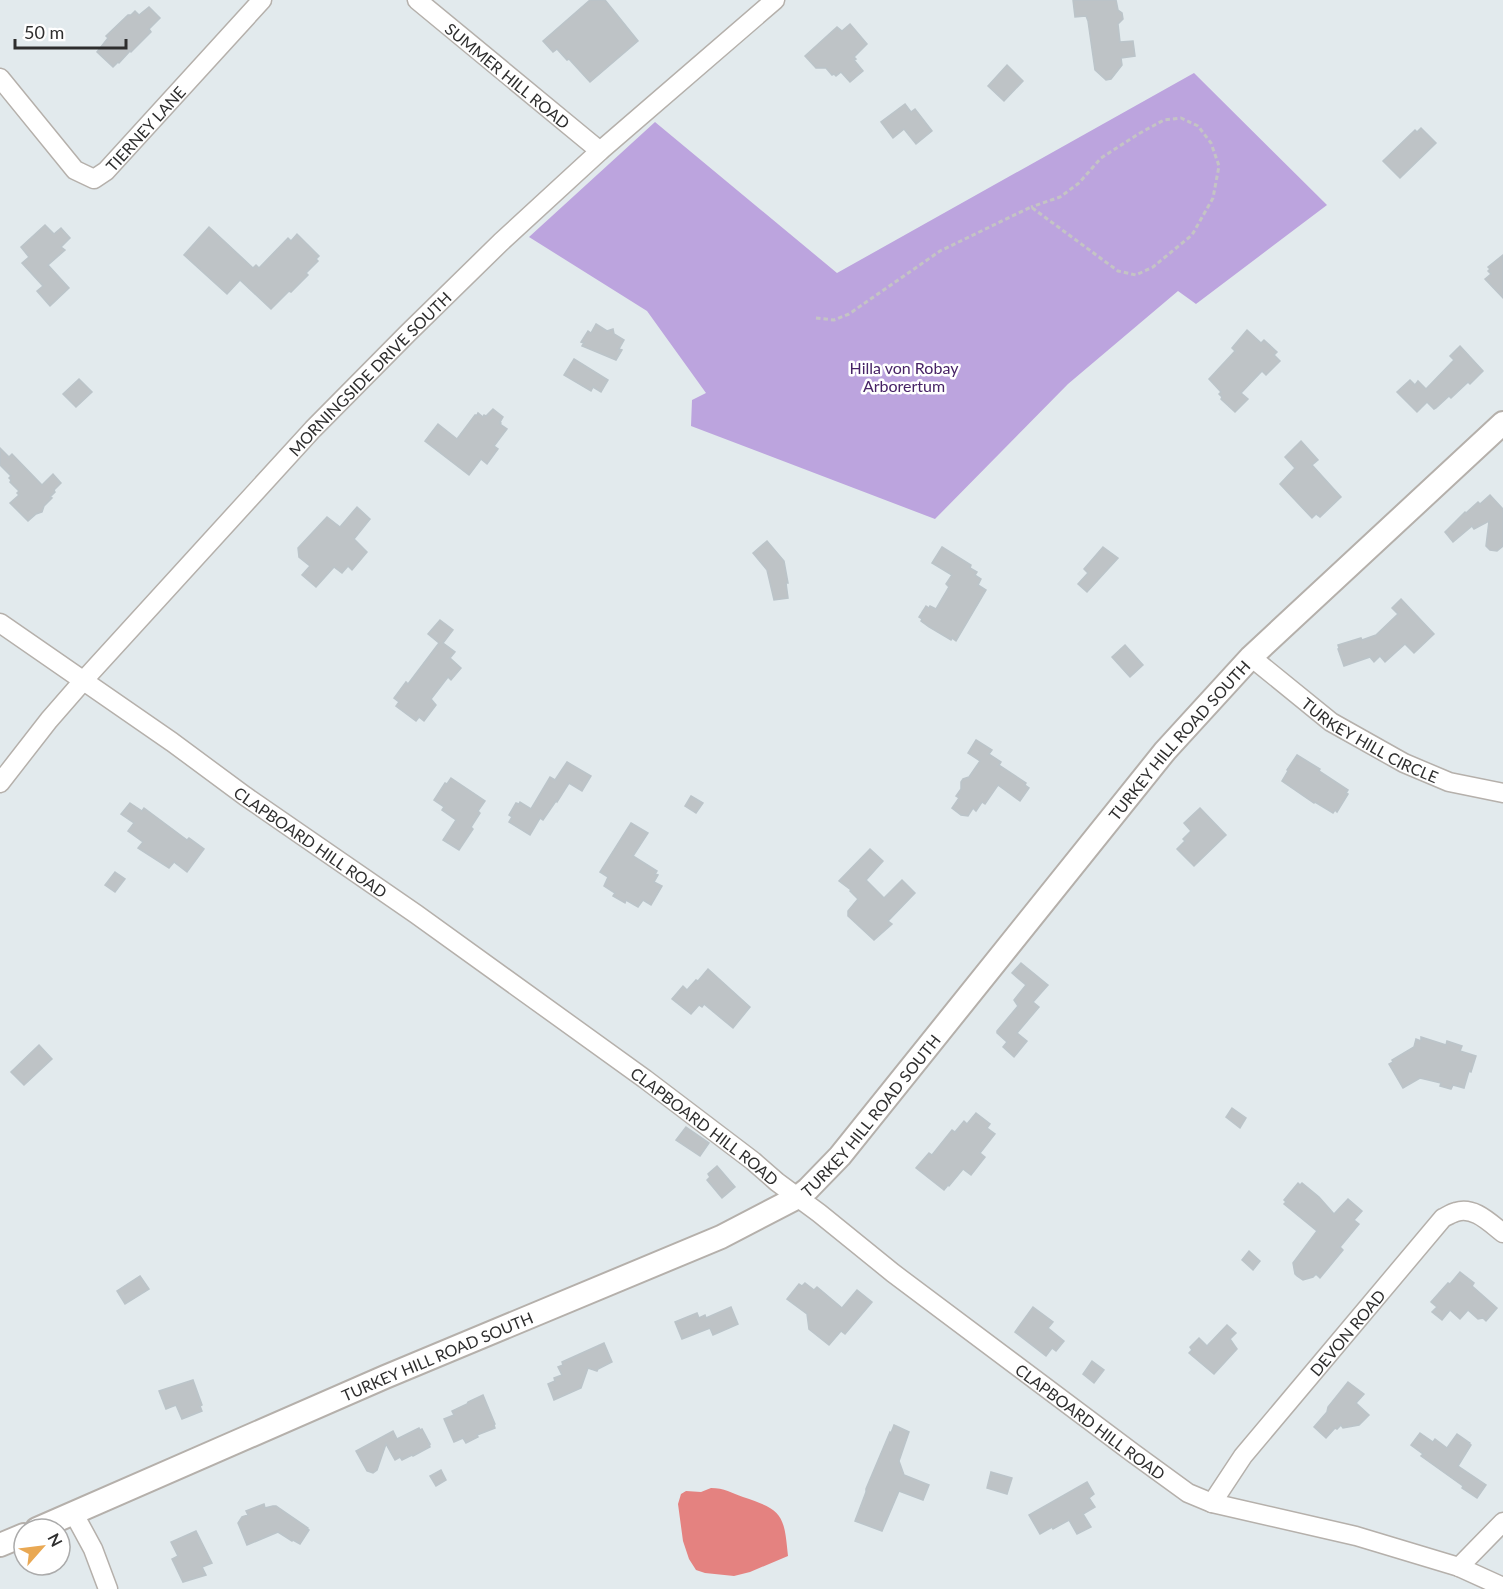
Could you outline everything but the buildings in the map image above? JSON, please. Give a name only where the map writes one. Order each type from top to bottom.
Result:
[{"type":"street","name":"TIERNEY LANE","points":[[0,78],[75,170],[94,178],[106,171],[262,0]]},
{"type":"street","name":"SUMMER HILL ROAD","points":[[417,0],[600,151]]},
{"type":"street","name":"MORNINGSIDE DRIVE SOUTH","points":[[0,783],[83,681],[349,391],[501,242],[600,151],[776,0]]},
{"type":"street","name":"TURKEY HILL ROAD SOUTH","points":[[67,1517],[385,1377],[721,1238],[808,1190],[840,1156],[1165,751],[1251,657],[1503,423]]},
{"type":"street","name":"CLAPBOARD HILL ROAD","points":[[0,623],[144,722],[288,827],[416,914],[645,1079],[753,1161],[893,1273],[1188,1493],[1212,1503],[1356,1536],[1459,1567],[1503,1587]]},
{"type":"street","name":"TURKEY HILL CIRCLE","points":[[1251,657],[1331,722],[1404,763],[1449,782],[1503,793]]},
{"type":"street","name":"DEVON ROAD","points":[[1212,1503],[1243,1456],[1443,1218],[1458,1211],[1471,1211],[1503,1233]]},
{"type":"street","points":[[74,1514],[93,1550],[108,1589]]},
{"type":"street","points":[[1459,1567],[1503,1522]]},
{"type":"path","points":[[816,318],[834,320],[849,314],[940,251],[1032,207],[1060,197],[1079,183],[1101,158],[1164,120],[1181,118],[1198,126],[1211,143],[1219,165],[1213,198],[1192,235],[1153,267],[1136,275],[1118,271],[1032,207]]},
{"type":"green space","name":"Hilla von Robay Arborertum","points":[[1194,73],[1327,205],[1196,304],[1178,291],[1068,384],[935,519],[691,426],[692,400],[706,393],[647,311],[529,237],[655,122],[837,273]]},
{"type":"shaded area","points":[[711,1488],[728,1491],[774,1511],[783,1523],[788,1556],[750,1572],[734,1576],[696,1570],[689,1559],[683,1541],[678,1504],[681,1494],[686,1491],[701,1492]]}]
